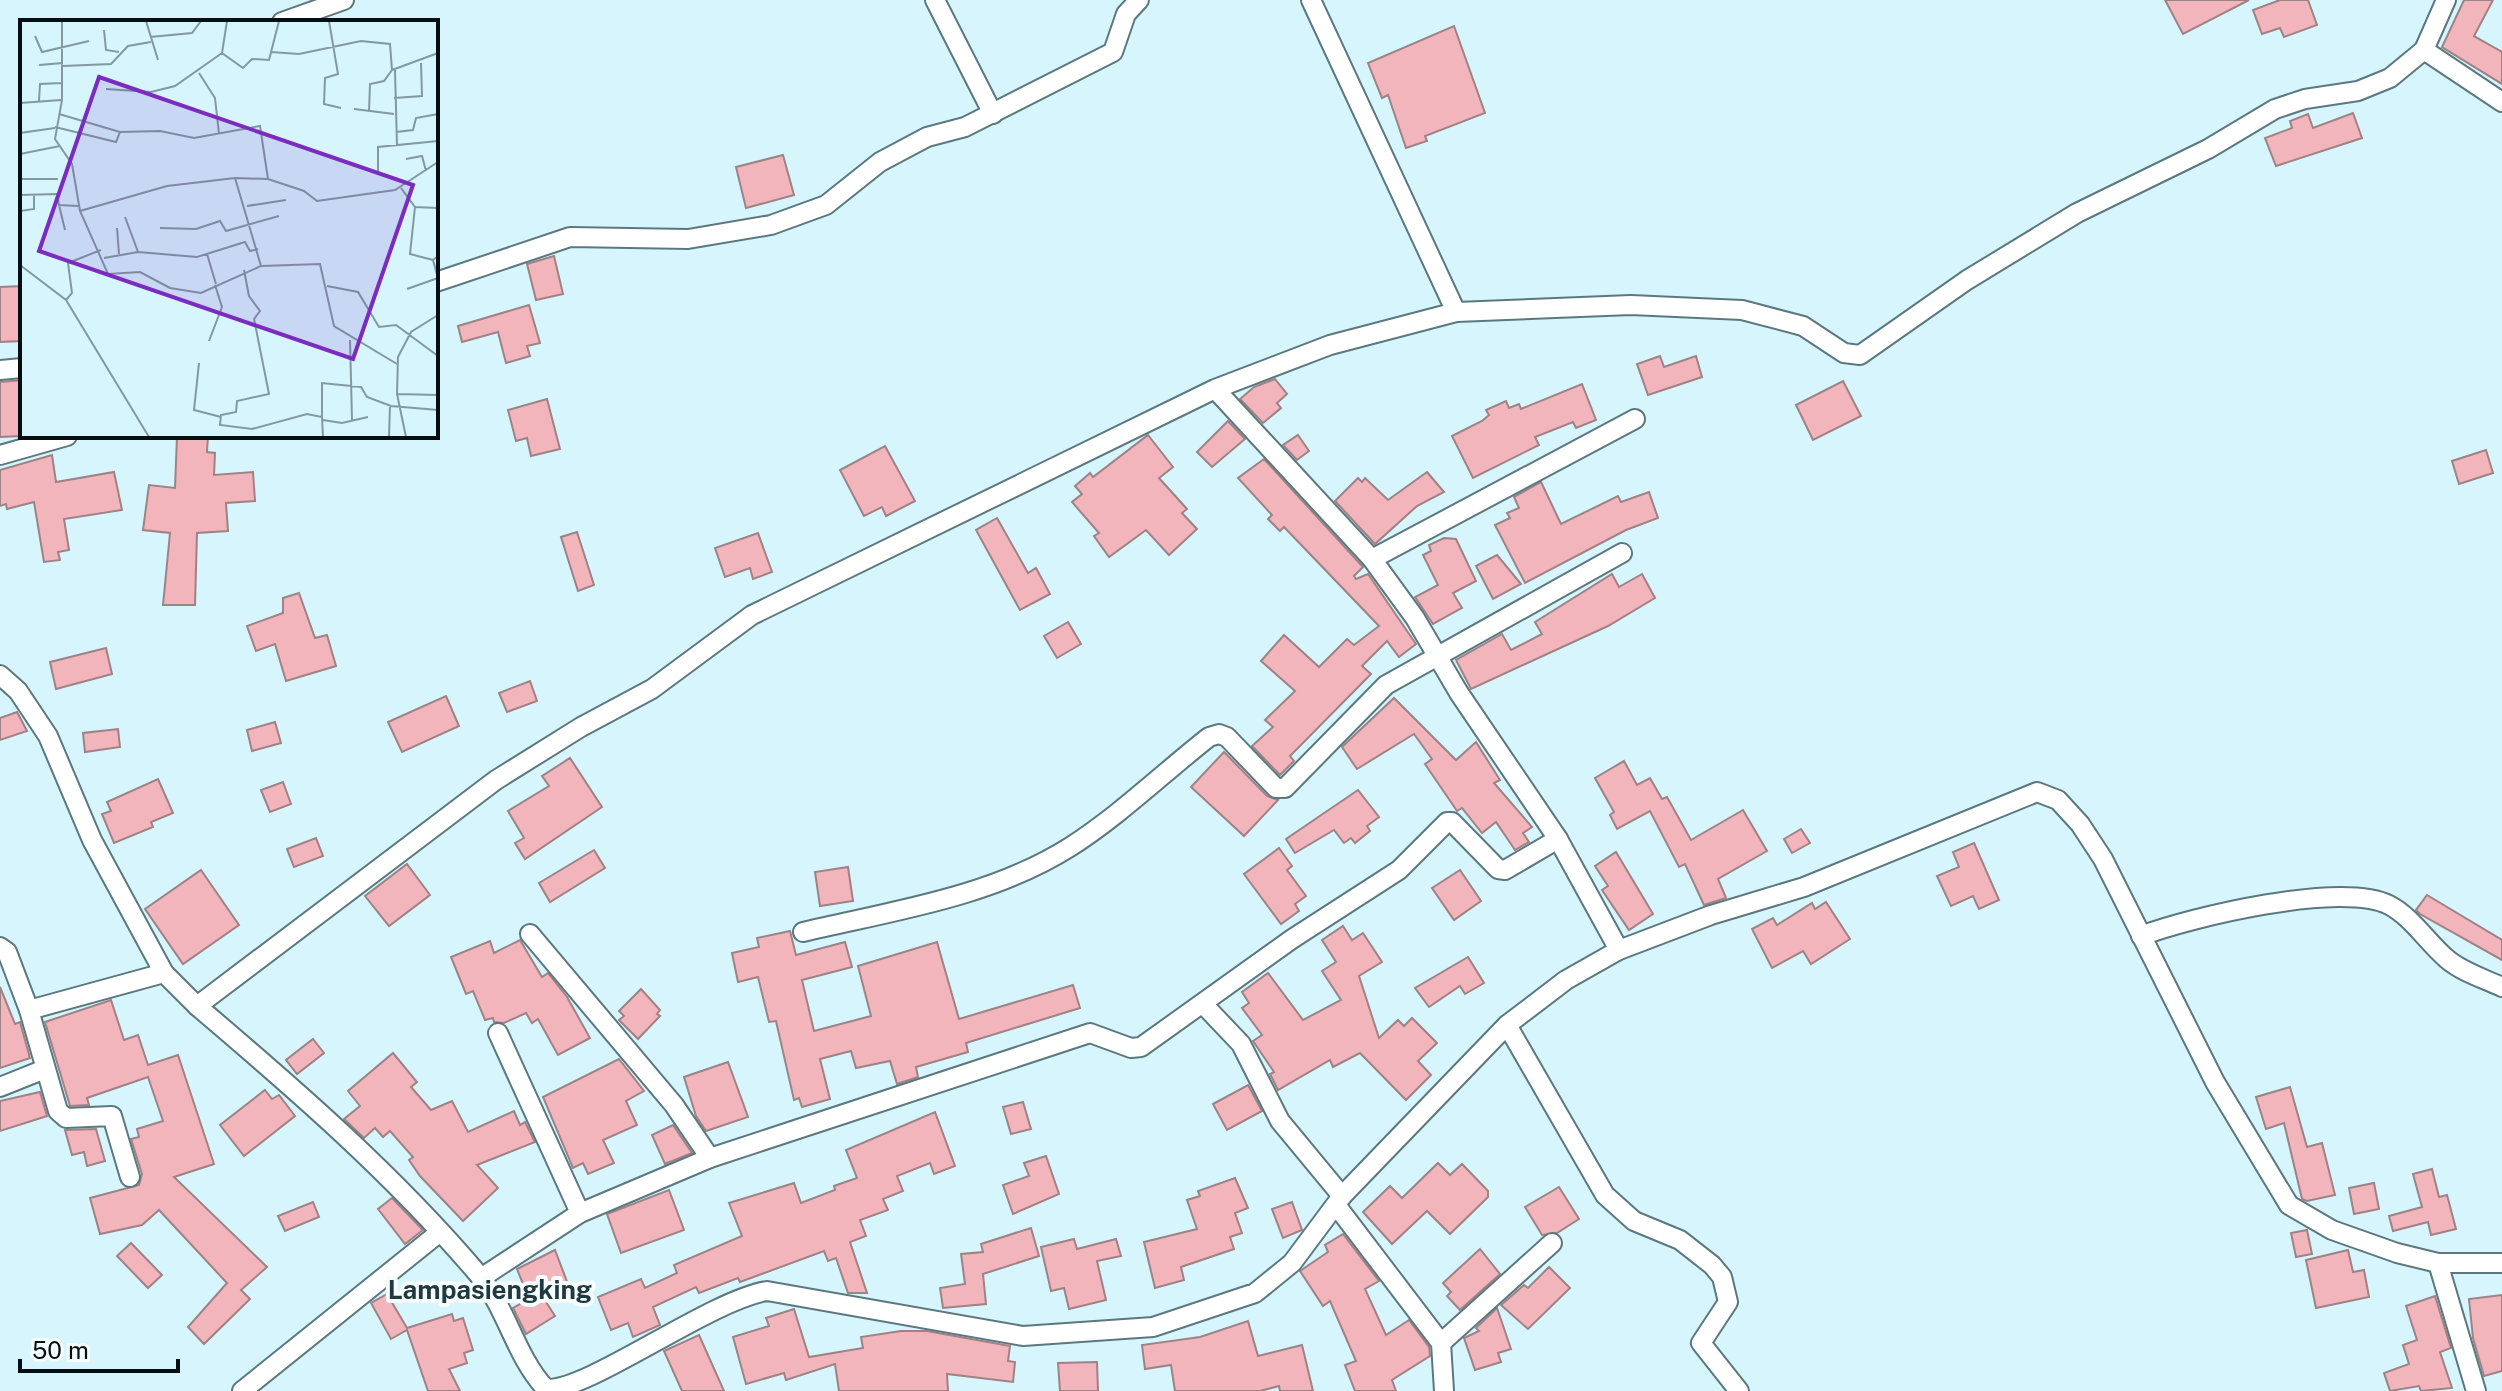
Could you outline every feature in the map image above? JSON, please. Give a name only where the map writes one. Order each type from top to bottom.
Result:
[{"type":"street","points":[[288,20],[344,0]]},
{"type":"street","points":[[935,0],[993,114]]},
{"type":"street","points":[[438,281],[570,237],[688,239],[771,225],[826,205],[880,162],[927,137],[965,127],[993,114],[1113,52],[1126,14],[1139,0]]},
{"type":"street","points":[[1311,0],[1456,312]]},
{"type":"street","points":[[197,1006],[496,780],[581,727],[652,689],[752,615],[1215,389],[1330,345],[1456,312],[1631,305],[1742,310],[1803,326],[1844,353],[1860,355],[1967,280],[2077,213],[2208,149],[2285,105],[2358,91],[2383,82],[2424,50],[2446,0]]},
{"type":"street","points":[[2424,50],[2502,102]]},
{"type":"street","points":[[0,370],[20,368]]},
{"type":"street","points":[[1215,389],[1372,559],[1558,839],[1619,950]]},
{"type":"street","points":[[1372,559],[1635,419]]},
{"type":"street","points":[[0,455],[60,438]]},
{"type":"street","points":[[803,932],[939,901],[1004,878],[1068,848],[1209,737],[1219,734],[1227,737],[1276,788],[1285,788],[1386,685],[1622,553]]},
{"type":"street","points":[[0,675],[18,691],[48,736],[92,840],[164,973],[197,1006],[319,1109],[440,1232],[481,1278],[533,1375],[546,1389],[556,1391],[637,1354],[700,1316],[752,1294],[767,1291],[1023,1336],[1153,1327],[1255,1293],[1292,1263],[1339,1200],[1507,1025],[1566,980],[1619,950],[1711,915],[1804,887],[2037,792],[2058,800],[2080,824],[2131,909],[2141,936],[2215,1082],[2289,1205],[2332,1230],[2438,1263],[2502,1263]]},
{"type":"street","points":[[481,1278],[580,1213],[710,1158],[1090,1033],[1131,1048],[1141,1047],[1292,939],[1399,870],[1447,822],[1452,822],[1498,869],[1505,870],[1558,839]]},
{"type":"street","points":[[2141,936],[2183,920],[2280,902],[2373,898],[2392,906],[2450,962],[2502,987]]},
{"type":"street","points":[[530,934],[674,1105],[710,1158]]},
{"type":"street","points":[[0,947],[7,952],[29,1010],[58,1111],[66,1118],[112,1116],[130,1177]]},
{"type":"street","points":[[29,1010],[164,973]]},
{"type":"street","points":[[1203,1004],[1241,1044],[1280,1121],[1441,1343],[1444,1391]]},
{"type":"street","points":[[1507,1025],[1605,1195],[1634,1221],[1680,1240],[1722,1277],[1728,1302],[1701,1343],[1739,1391]]},
{"type":"street","points":[[498,1033],[580,1213]]},
{"type":"street","points":[[0,1087],[45,1069]]},
{"type":"street","points":[[242,1391],[440,1232]]},
{"type":"street","points":[[1441,1343],[1552,1243]]},
{"type":"street","points":[[2438,1263],[2476,1391]]},
{"type":"building","points":[[2165,0],[2249,0],[2183,34]]},
{"type":"building","points":[[2280,0],[2308,0],[2317,25],[2284,37],[2280,28],[2262,34],[2253,10]]},
{"type":"building","points":[[2464,0],[2493,0],[2474,36],[2502,52],[2502,84],[2442,47]]},
{"type":"building","points":[[1454,26],[1485,113],[1425,136],[1427,141],[1406,148],[1388,95],[1382,98],[1368,63]]},
{"type":"building","points":[[2353,113],[2362,138],[2276,166],[2265,138],[2292,128],[2290,121],[2308,114],[2313,128]]},
{"type":"building","points":[[783,155],[794,195],[746,208],[736,167]]},
{"type":"building","points":[[554,256],[563,294],[536,300],[527,264]]},
{"type":"building","points":[[20,286],[20,341],[0,342],[0,287]]},
{"type":"building","points":[[529,305],[540,343],[527,346],[530,356],[506,363],[498,332],[462,342],[458,326]]},
{"type":"building","points":[[1660,356],[1664,367],[1696,356],[1702,377],[1648,395],[1637,364]]},
{"type":"building","points":[[1275,379],[1287,394],[1277,403],[1281,408],[1263,423],[1240,399],[1254,387]]},
{"type":"building","points":[[20,380],[20,436],[0,437],[0,382]]},
{"type":"building","points":[[1843,381],[1861,416],[1813,440],[1796,405]]},
{"type":"building","points":[[1582,384],[1596,420],[1576,428],[1573,422],[1535,437],[1539,445],[1473,478],[1452,436],[1482,421],[1489,415],[1486,410],[1506,401],[1509,408],[1519,404],[1521,409]]},
{"type":"building","points":[[547,399],[560,449],[531,456],[527,438],[516,441],[508,410]]},
{"type":"building","points":[[1228,421],[1245,439],[1212,467],[1197,452]]},
{"type":"building","points":[[1148,435],[1173,467],[1159,478],[1187,509],[1182,513],[1197,529],[1169,555],[1146,530],[1109,557],[1094,536],[1099,533],[1072,502],[1082,494],[1075,486],[1090,473],[1093,477]]},
{"type":"building","points":[[1298,435],[1309,451],[1297,460],[1283,445]]},
{"type":"building","points":[[177,438],[208,438],[207,452],[215,453],[214,475],[253,472],[255,501],[226,503],[228,531],[197,533],[195,605],[163,605],[170,533],[143,530],[149,485],[175,488]]},
{"type":"building","points":[[885,446],[915,501],[886,516],[882,507],[864,516],[840,470]]},
{"type":"building","points":[[2486,450],[2493,473],[2459,484],[2452,461]]},
{"type":"building","points":[[52,455],[56,482],[114,472],[122,510],[64,519],[69,550],[58,552],[60,560],[44,562],[34,502],[7,509],[6,504],[0,506],[0,470]]},
{"type":"building","points":[[1264,459],[1363,567],[1354,576],[1356,579],[1368,574],[1416,644],[1399,657],[1387,641],[1362,666],[1371,674],[1290,756],[1294,761],[1280,775],[1252,746],[1273,727],[1265,720],[1295,691],[1261,661],[1284,635],[1319,667],[1347,639],[1354,645],[1379,626],[1284,527],[1280,531],[1268,519],[1272,515],[1238,478]]},
{"type":"building","points":[[1427,472],[1444,492],[1417,506],[1375,544],[1335,501],[1358,478],[1362,482],[1365,478],[1388,500]]},
{"type":"building","points":[[1541,482],[1561,524],[1618,496],[1621,502],[1649,492],[1658,518],[1626,530],[1525,583],[1495,525],[1510,518],[1507,513],[1519,508],[1514,497]]},
{"type":"building","points":[[997,518],[1028,573],[1036,568],[1050,594],[1020,610],[976,530]]},
{"type":"building","points":[[577,532],[594,585],[578,591],[561,537]]},
{"type":"building","points":[[758,533],[772,572],[753,579],[750,568],[725,577],[715,548]]},
{"type":"building","points":[[1444,538],[1456,539],[1476,581],[1453,593],[1462,608],[1433,624],[1415,597],[1438,585],[1423,555],[1431,551],[1429,545]]},
{"type":"building","points":[[1497,555],[1521,584],[1493,599],[1476,566]]},
{"type":"building","points":[[1612,574],[1619,587],[1642,574],[1655,598],[1608,626],[1471,689],[1456,660],[1502,634],[1511,650],[1542,634],[1535,622]]},
{"type":"building","points":[[299,593],[315,638],[327,635],[336,666],[286,681],[275,644],[256,651],[247,626],[283,613],[283,598]]},
{"type":"building","points":[[1068,622],[1081,644],[1057,658],[1044,636]]},
{"type":"building","points":[[106,648],[112,674],[56,689],[50,662]]},
{"type":"building","points":[[530,681],[537,701],[507,712],[499,693]]},
{"type":"building","points":[[446,696],[459,726],[402,752],[388,722]]},
{"type":"building","points":[[1394,698],[1456,760],[1476,742],[1500,780],[1494,783],[1532,827],[1523,833],[1529,842],[1515,850],[1496,822],[1482,833],[1462,808],[1457,811],[1425,764],[1432,759],[1414,734],[1357,769],[1342,747]]},
{"type":"building","points":[[17,712],[27,731],[0,740],[0,718]]},
{"type":"building","points":[[275,722],[281,743],[252,751],[247,730]]},
{"type":"building","points":[[118,729],[120,747],[85,752],[83,733]]},
{"type":"building","points":[[1224,752],[1267,796],[1278,800],[1244,836],[1191,787]]},
{"type":"building","points":[[570,758],[602,807],[525,859],[515,843],[524,838],[508,811],[549,786],[542,776]]},
{"type":"building","points":[[1624,761],[1637,785],[1650,778],[1662,799],[1667,797],[1691,840],[1743,810],[1767,851],[1718,879],[1726,898],[1704,905],[1685,864],[1679,867],[1650,811],[1617,829],[1610,815],[1614,812],[1595,778]]},
{"type":"building","points":[[158,779],[173,813],[151,822],[153,827],[114,843],[102,814],[111,811],[107,802]]},
{"type":"building","points":[[283,782],[291,804],[270,812],[261,790]]},
{"type":"building","points":[[1358,790],[1379,817],[1367,826],[1370,831],[1355,843],[1351,838],[1344,843],[1334,830],[1295,853],[1286,839]]},
{"type":"building","points":[[1801,829],[1810,843],[1792,853],[1784,839]]},
{"type":"building","points":[[316,838],[323,856],[294,867],[287,849]]},
{"type":"building","points":[[1974,843],[1999,900],[1979,909],[1973,896],[1951,906],[1937,876],[1959,867],[1953,852]]},
{"type":"building","points":[[1279,848],[1292,866],[1287,870],[1306,896],[1295,904],[1299,911],[1281,924],[1244,874]]},
{"type":"building","points":[[594,850],[605,868],[550,902],[539,883]]},
{"type":"building","points":[[1616,852],[1653,914],[1629,930],[1602,890],[1608,886],[1595,866]]},
{"type":"building","points":[[407,864],[430,895],[389,926],[365,896]]},
{"type":"building","points":[[848,867],[853,901],[820,906],[815,872]]},
{"type":"building","points":[[201,870],[239,925],[183,964],[145,909]]},
{"type":"building","points":[[1460,870],[1481,901],[1454,920],[1432,888]]},
{"type":"building","points":[[2427,895],[2502,940],[2502,960],[2420,914],[2416,910]]},
{"type":"building","points":[[1826,902],[1850,939],[1811,964],[1803,951],[1772,968],[1752,929],[1773,918],[1777,925],[1812,903],[1815,909]]},
{"type":"building","points":[[1343,926],[1352,940],[1363,933],[1382,962],[1359,976],[1379,1038],[1398,1020],[1404,1026],[1412,1018],[1437,1043],[1418,1061],[1431,1075],[1406,1100],[1360,1053],[1333,1067],[1330,1060],[1278,1090],[1270,1074],[1274,1072],[1253,1041],[1262,1035],[1242,1008],[1249,1003],[1242,992],[1268,973],[1303,1020],[1341,1000],[1322,971],[1336,962],[1322,940]]},
{"type":"building","points":[[790,931],[796,955],[845,942],[852,967],[802,980],[814,1031],[871,1016],[858,966],[937,942],[959,1019],[1073,985],[1080,1008],[966,1043],[968,1052],[916,1067],[918,1077],[897,1084],[890,1061],[856,1068],[851,1051],[820,1059],[830,1099],[802,1107],[799,1098],[794,1100],[776,1021],[769,1022],[758,977],[738,982],[732,953],[759,947],[757,938]]},
{"type":"building","points":[[520,940],[542,977],[548,973],[567,997],[590,1038],[558,1055],[538,1019],[532,1023],[526,1013],[504,1023],[494,1022],[493,1018],[485,1020],[473,991],[466,994],[451,957],[490,941],[494,953]]},
{"type":"building","points":[[1468,957],[1484,983],[1465,994],[1460,986],[1429,1007],[1415,988]]},
{"type":"building","points":[[0,987],[15,1024],[20,1022],[30,1058],[0,1068]]},
{"type":"building","points":[[641,989],[660,1010],[657,1014],[660,1016],[638,1039],[619,1020],[624,1016],[619,1011]]},
{"type":"building","points":[[111,1000],[124,1040],[138,1035],[148,1065],[178,1055],[214,1164],[174,1177],[267,1267],[241,1290],[250,1299],[204,1344],[188,1327],[227,1283],[159,1210],[142,1225],[100,1234],[90,1198],[139,1185],[142,1174],[131,1139],[139,1137],[137,1129],[163,1121],[148,1077],[87,1098],[89,1105],[70,1106],[45,1022]]},
{"type":"building","points":[[313,1039],[324,1053],[297,1074],[286,1060]]},
{"type":"building","points":[[393,1053],[417,1082],[411,1087],[431,1110],[452,1101],[468,1132],[514,1111],[520,1125],[525,1122],[535,1142],[477,1165],[498,1188],[463,1221],[420,1176],[409,1160],[413,1157],[390,1131],[383,1137],[375,1128],[364,1138],[344,1119],[360,1106],[348,1091]]},
{"type":"building","points":[[619,1059],[644,1091],[626,1101],[637,1125],[603,1140],[614,1163],[588,1174],[583,1163],[573,1168],[543,1097]]},
{"type":"building","points":[[728,1062],[748,1117],[706,1131],[696,1116],[684,1077]]},
{"type":"building","points":[[1248,1085],[1262,1111],[1227,1130],[1213,1104]]},
{"type":"building","points":[[2290,1087],[2307,1147],[2322,1143],[2335,1195],[2307,1201],[2302,1199],[2284,1123],[2266,1129],[2256,1097]]},
{"type":"building","points":[[265,1090],[272,1099],[279,1095],[295,1116],[244,1156],[220,1125]]},
{"type":"building","points":[[40,1092],[47,1116],[0,1131],[0,1101]]},
{"type":"building","points":[[1023,1102],[1031,1129],[1011,1134],[1003,1107]]},
{"type":"building","points":[[935,1112],[955,1166],[934,1174],[930,1163],[897,1176],[903,1191],[883,1199],[888,1210],[860,1220],[866,1236],[850,1242],[867,1293],[848,1293],[836,1258],[828,1261],[824,1251],[740,1282],[738,1278],[699,1293],[696,1287],[653,1307],[660,1325],[633,1337],[628,1323],[611,1330],[598,1297],[641,1279],[645,1288],[677,1273],[674,1265],[742,1236],[729,1203],[794,1183],[801,1203],[835,1190],[834,1186],[857,1178],[846,1150]]},
{"type":"building","points":[[673,1125],[692,1153],[665,1164],[652,1135]]},
{"type":"building","points":[[96,1129],[105,1161],[87,1166],[84,1152],[72,1155],[65,1130]]},
{"type":"building","points":[[1046,1156],[1059,1194],[1013,1214],[1003,1185],[1029,1176],[1024,1163]]},
{"type":"building","points":[[1438,1163],[1450,1175],[1462,1164],[1488,1191],[1488,1197],[1450,1234],[1427,1211],[1392,1244],[1363,1212],[1390,1186],[1402,1198]]},
{"type":"building","points":[[2432,1169],[2439,1197],[2447,1195],[2456,1229],[2431,1235],[2428,1222],[2393,1231],[2389,1216],[2422,1207],[2413,1174]]},
{"type":"building","points":[[1235,1178],[1248,1208],[1235,1213],[1242,1233],[1230,1237],[1234,1249],[1181,1267],[1184,1280],[1155,1288],[1144,1242],[1197,1229],[1187,1200],[1200,1196],[1198,1191]]},
{"type":"building","points":[[2374,1183],[2379,1209],[2354,1214],[2349,1188]]},
{"type":"building","points":[[1559,1187],[1579,1219],[1557,1233],[1542,1235],[1525,1207]]},
{"type":"building","points":[[669,1190],[684,1230],[621,1253],[607,1214]]},
{"type":"building","points":[[392,1198],[423,1230],[405,1244],[378,1209]]},
{"type":"building","points":[[313,1202],[319,1217],[285,1231],[278,1216]]},
{"type":"building","points":[[1292,1202],[1302,1230],[1283,1238],[1272,1209]]},
{"type":"building","points":[[1031,1228],[1039,1256],[983,1274],[986,1304],[943,1308],[940,1288],[965,1284],[961,1254],[983,1252],[981,1244]]},
{"type":"building","points":[[2307,1230],[2312,1254],[2296,1257],[2291,1233]]},
{"type":"building","points":[[1343,1234],[1379,1281],[1365,1289],[1386,1335],[1409,1320],[1429,1347],[1430,1356],[1392,1380],[1396,1391],[1355,1391],[1345,1365],[1356,1361],[1330,1301],[1323,1306],[1300,1271],[1328,1252],[1325,1245]]},
{"type":"building","points":[[1074,1239],[1077,1249],[1116,1239],[1121,1256],[1097,1261],[1106,1300],[1069,1309],[1064,1288],[1051,1291],[1041,1247]]},
{"type":"building","points":[[131,1243],[162,1275],[148,1288],[117,1256]]},
{"type":"building","points":[[1480,1249],[1500,1274],[1460,1310],[1447,1296],[1451,1292],[1443,1283]]},
{"type":"building","points":[[555,1250],[571,1292],[546,1302],[555,1316],[526,1334],[513,1308],[529,1299],[517,1269]]},
{"type":"building","points":[[2348,1250],[2353,1272],[2364,1270],[2369,1297],[2316,1308],[2306,1260]]},
{"type":"building","points":[[1549,1267],[1570,1288],[1528,1329],[1501,1305],[1524,1285],[1528,1288]]},
{"type":"building","points":[[387,1294],[407,1328],[452,1314],[454,1321],[463,1318],[473,1350],[464,1353],[467,1363],[449,1369],[460,1391],[428,1391],[407,1330],[391,1339],[371,1303]]},
{"type":"building","points":[[2502,1295],[2502,1371],[2484,1376],[2473,1338],[2469,1299]]},
{"type":"building","points":[[2435,1296],[2451,1348],[2440,1352],[2452,1388],[2421,1391],[2419,1386],[2390,1391],[2384,1373],[2409,1364],[2403,1345],[2417,1340],[2406,1306]]},
{"type":"building","points":[[1497,1308],[1511,1349],[1498,1353],[1501,1362],[1475,1370],[1464,1338],[1479,1331],[1476,1328]]},
{"type":"building","points":[[794,1309],[809,1357],[863,1348],[861,1337],[927,1331],[1010,1346],[1008,1361],[1015,1362],[1013,1382],[947,1374],[948,1391],[839,1391],[835,1364],[786,1380],[784,1373],[746,1384],[733,1337],[769,1326],[766,1318]]},
{"type":"building","points":[[1248,1321],[1258,1356],[1302,1345],[1313,1391],[1280,1391],[1279,1386],[1260,1391],[1175,1391],[1171,1365],[1145,1369],[1142,1345],[1200,1337]]},
{"type":"building","points":[[699,1335],[724,1391],[682,1391],[664,1351]]},
{"type":"building","points":[[1097,1362],[1098,1391],[1060,1391],[1058,1363]]},
{"type":"district","name":"Lampasiengking","points":[[490,1290]]}]
